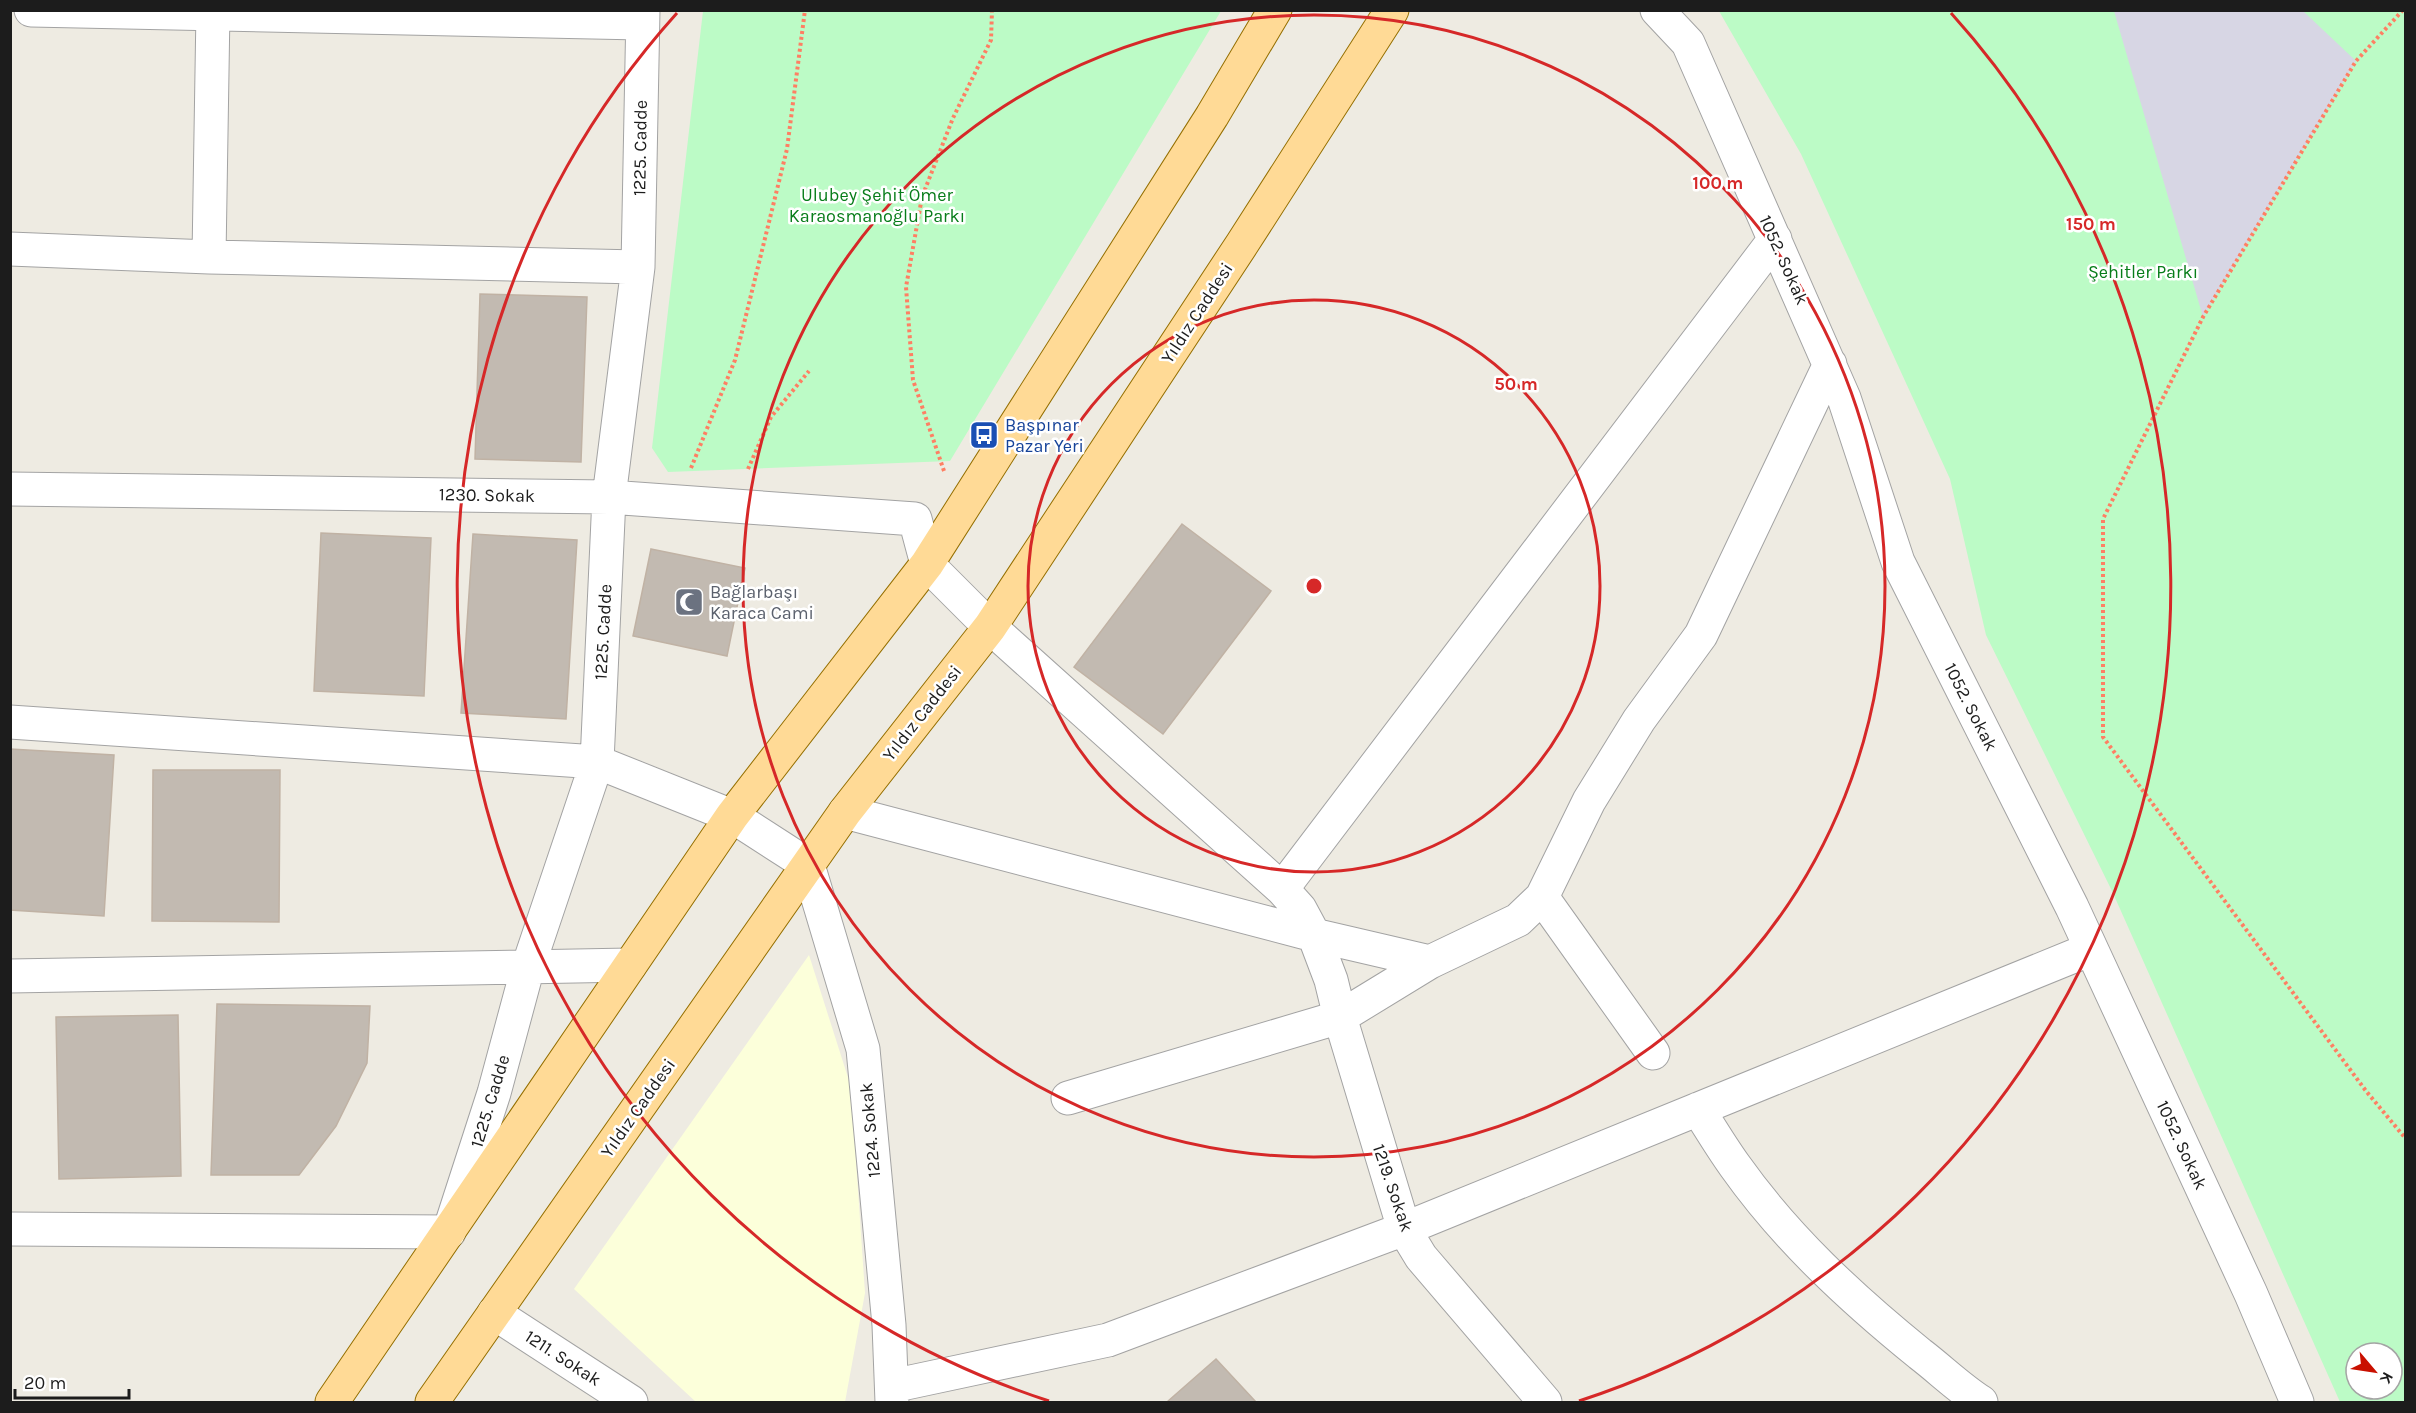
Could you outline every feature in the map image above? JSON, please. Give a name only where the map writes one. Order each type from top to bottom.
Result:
[{"type":"main road","points":[[332,1402],[732,816],[927,564],[1212,116],[1275,10]]},
{"type":"main road","name":"Yıldız Caddesi","points":[[432,1402],[844,812],[990,627],[1242,244],[1392,10]]},
{"type":"street","points":[[30,10],[642,17]]},
{"type":"street","name":"1052. Sokak","points":[[1658,10],[1688,43],[1844,398],[1898,562],[2091,949],[2251,1294],[2297,1402]]},
{"type":"street","points":[[208,257],[213,12]]},
{"type":"street","name":"1225. Cadde","points":[[449,1232],[494,1093],[528,967],[597,762],[609,497],[638,267],[642,17]]},
{"type":"street","points":[[1282,889],[1775,239]]},
{"type":"street","points":[[10,249],[208,257],[638,267]]},
{"type":"street","points":[[1068,1098],[1340,1017],[1430,962],[1518,920],[1542,897],[1589,801],[1639,720],[1701,635],[1830,364]]},
{"type":"street","name":"1230. Sokak","points":[[10,489],[609,497],[915,519],[927,564]]},
{"type":"street","name":"1219. Sokak","points":[[927,564],[990,627],[1282,889],[1300,909],[1314,935],[1331,980],[1404,1229],[1421,1257],[1545,1402]]},
{"type":"street","points":[[10,722],[597,762],[732,816],[808,865]]},
{"type":"street","points":[[844,812],[1314,935],[1430,962]]},
{"type":"street","name":"1224. Sokak","points":[[808,865],[862,1048],[889,1325],[892,1394]]},
{"type":"street","points":[[1542,897],[1653,1053]]},
{"type":"street","points":[[892,1394],[1108,1340],[1404,1229],[2091,949]]},
{"type":"street","points":[[10,976],[630,965]]},
{"type":"street","points":[[1698,1109],[1735,1167],[1778,1220],[1825,1270],[1876,1318],[1963,1390],[1981,1402]]},
{"type":"street","points":[[10,1229],[449,1232]]},
{"type":"street","name":"1211. Sokak","points":[[494,1313],[632,1402]]},
{"type":"path","points":[[690,471],[738,349],[787,149],[805,10]]},
{"type":"path","points":[[958,514],[913,380],[906,287],[922,197],[953,118],[991,40],[992,10]]},
{"type":"path","points":[[2403,10],[2356,61],[2209,307],[2103,519],[2103,737],[2366,1091],[2406,1139]]},
{"type":"path","points":[[748,469],[771,417],[809,371]]},
{"type":"shaded area","points":[[2114,11],[2303,11],[2356,61],[2203,317]]},
{"type":"shaded area","points":[[809,955],[851,1087],[865,1293],[845,1402],[696,1402],[574,1289]]},
{"type":"green space","name":"Ulubey Şehit Ömer Karaosmanoğlu Parkı","points":[[703,10],[1221,11],[950,461],[668,472],[652,448]]},
{"type":"green space","name":"Şehitler Parkı","points":[[1719,11],[2405,11],[2405,1402],[2340,1402],[2112,891],[1986,635],[1950,479],[1801,154]]},
{"type":"building","points":[[480,294],[587,297],[581,462],[475,459]]},
{"type":"building","points":[[1182,524],[1271,591],[1163,734],[1074,667]]},
{"type":"building","points":[[321,533],[431,538],[424,696],[314,691]]},
{"type":"building","points":[[473,534],[577,540],[566,719],[461,713]]},
{"type":"building","name":"Bağlarbaşı Karaca Cami","points":[[651,549],[745,568],[727,656],[633,636]]},
{"type":"building","points":[[10,749],[114,755],[104,916],[10,910]]},
{"type":"building","points":[[153,770],[280,770],[279,922],[152,921]]},
{"type":"building","points":[[217,1004],[370,1006],[367,1063],[336,1126],[299,1175],[211,1175]]},
{"type":"building","points":[[178,1015],[181,1176],[59,1179],[56,1017]]},
{"type":"building","points":[[1216,1359],[1256,1402],[1167,1402]]},
{"type":"place","name":"Başpınar Pazar Yeri","points":[[984,435]]},
{"type":"place","name":"Bağlarbaşı Karaca Cami","points":[[689,602]]}]
